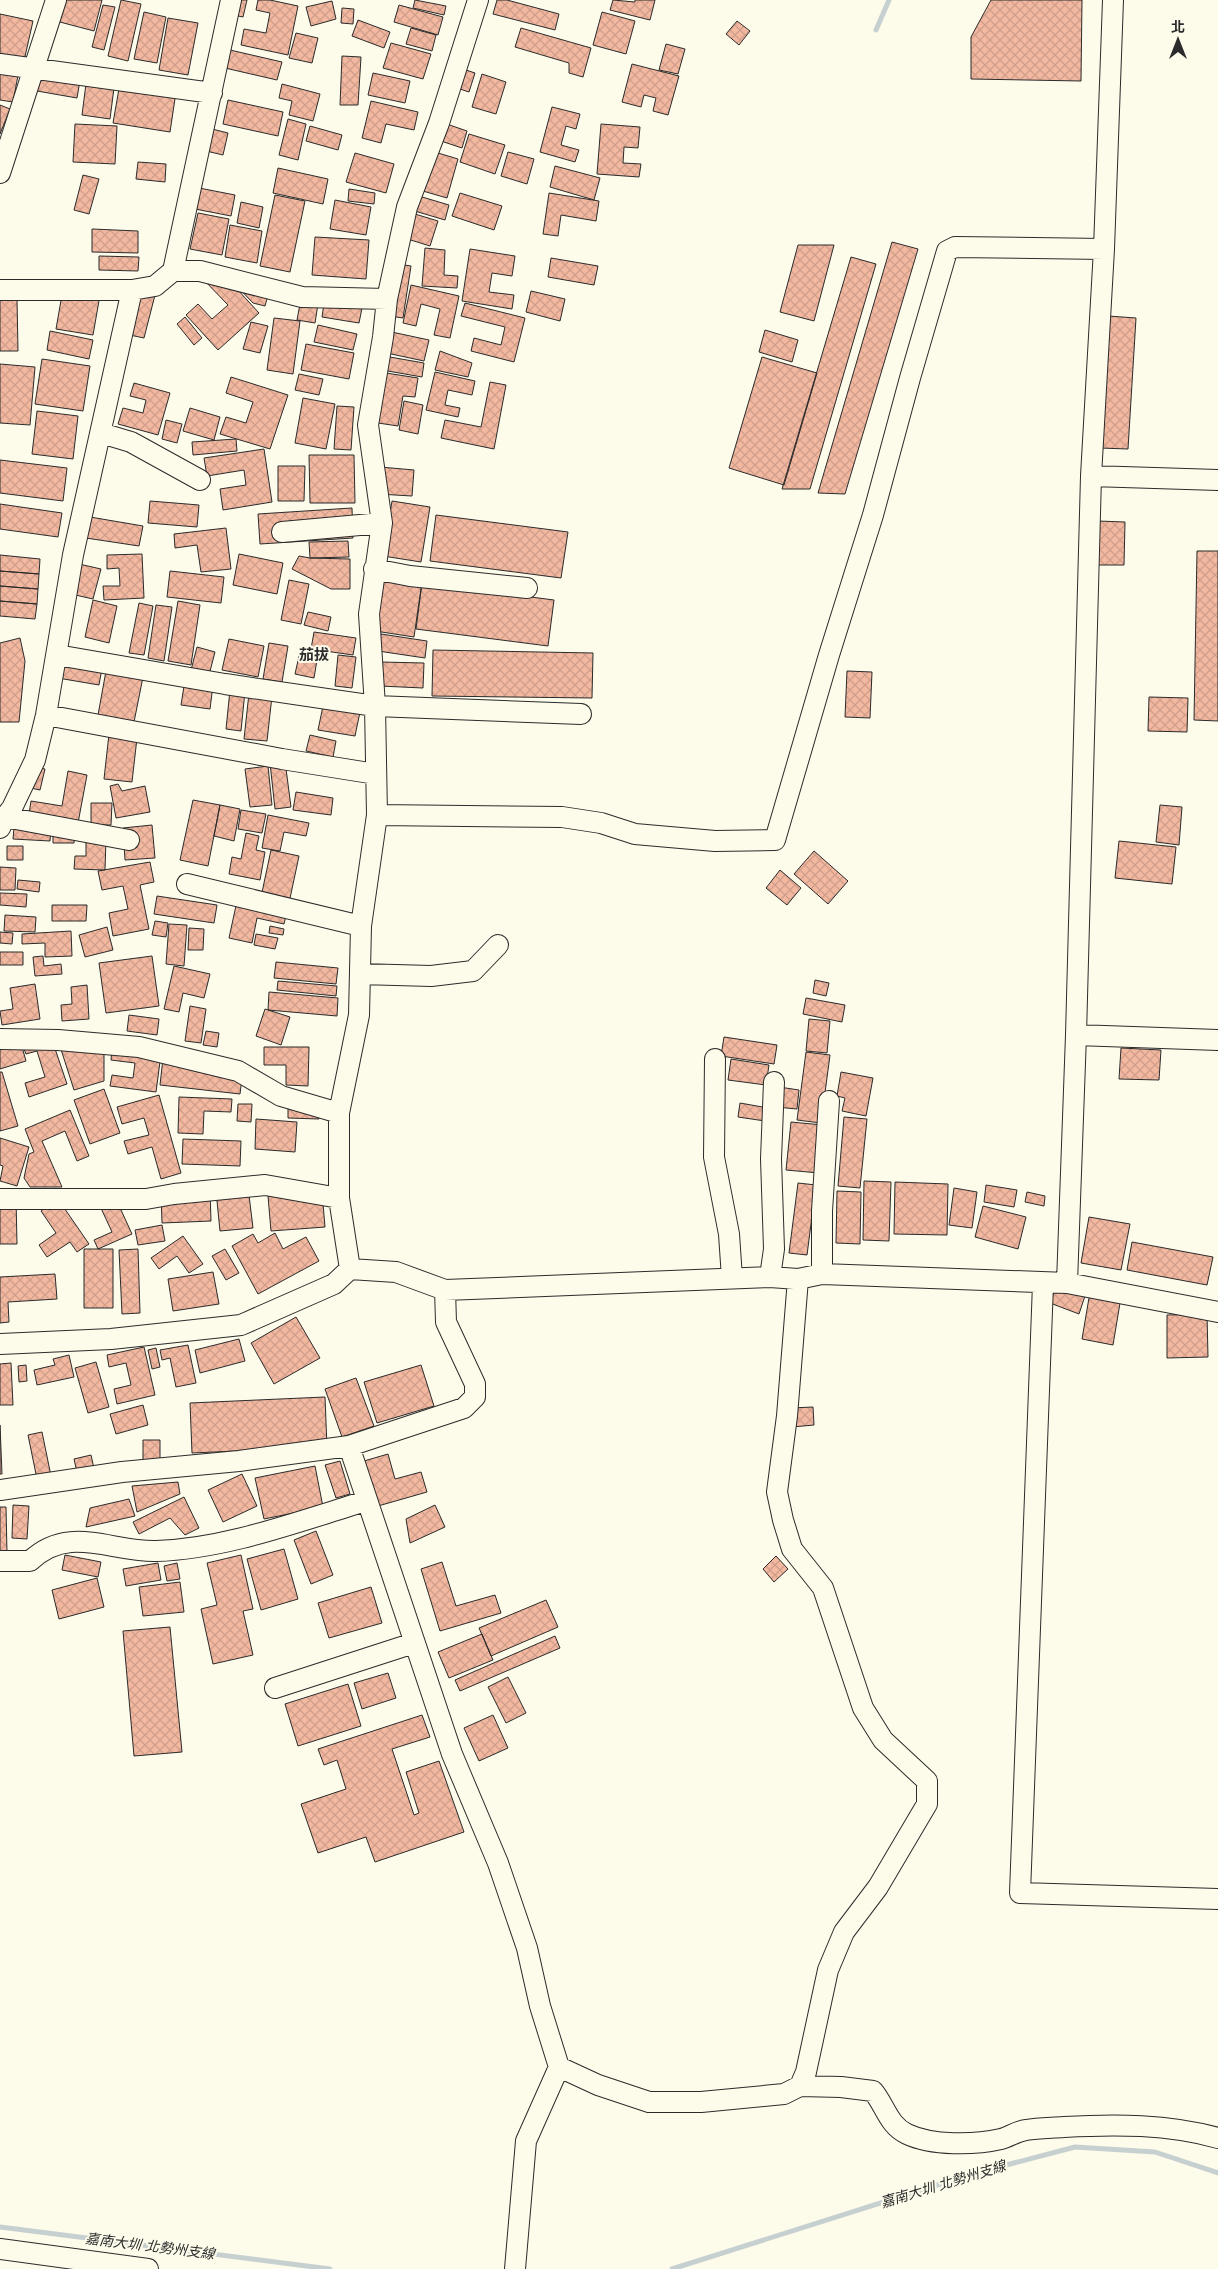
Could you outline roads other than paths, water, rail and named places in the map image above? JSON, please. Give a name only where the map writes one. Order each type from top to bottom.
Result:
[{"type":"street","points":[[0,173],[56,0]]},
{"type":"street","points":[[0,290],[132,290],[155,286],[173,271],[231,0]]},
{"type":"street","points":[[350,1269],[339,1198],[339,1113],[359,1015],[361,926],[377,815],[375,706],[369,614],[382,523],[368,425],[384,337],[387,299],[407,207],[439,123],[478,0]]},
{"type":"street","points":[[1067,1283],[1092,476],[1104,249],[1113,0]]},
{"type":"street","points":[[0,64],[212,93]]},
{"type":"street","points":[[377,815],[562,817],[600,823],[635,834],[715,841],[775,840],[829,655],[873,516],[947,251],[956,247],[1104,249]]},
{"type":"street","points":[[173,271],[200,271],[302,297],[387,299]]},
{"type":"street","points":[[129,840],[4,815],[34,760],[46,715],[73,555],[132,290]]},
{"type":"street","points":[[101,433],[131,442],[200,480]]},
{"type":"street","points":[[1092,476],[1218,480]]},
{"type":"street","points":[[282,532],[382,523]]},
{"type":"street","points":[[374,569],[410,576],[527,588]]},
{"type":"street","points":[[57,655],[225,684],[375,706],[581,714]]},
{"type":"street","points":[[46,715],[282,759],[376,774]]},
{"type":"street","points":[[187,884],[361,926]]},
{"type":"street","points":[[360,974],[431,976],[473,971],[498,945]]},
{"type":"street","points":[[1076,1035],[1218,1040]]},
{"type":"street","points":[[0,1039],[58,1040],[139,1047],[238,1071],[281,1096],[339,1113]]},
{"type":"street","points":[[715,1059],[714,1157],[729,1234],[732,1278]]},
{"type":"street","points":[[770,1277],[774,1249],[771,1158],[774,1082]]},
{"type":"street","points":[[822,1274],[822,1210],[829,1101]]},
{"type":"street","points":[[0,1199],[146,1199],[265,1184],[339,1198]]},
{"type":"street","points":[[0,1344],[111,1339],[241,1325],[334,1284],[350,1269],[396,1272],[445,1290],[732,1278],[770,1277],[798,1279],[822,1274],[1043,1284],[1067,1283],[1218,1312]]},
{"type":"street","points":[[798,1279],[777,1492],[783,1520],[792,1549],[823,1588],[863,1708],[883,1740],[926,1781],[928,1793],[927,1804],[878,1887],[844,1932],[828,1970],[806,2072],[800,2086]]},
{"type":"street","points":[[1043,1284],[1020,1893],[1218,1899]]},
{"type":"street","points":[[0,1490],[122,1472],[239,1461],[349,1446],[464,1408],[475,1397],[475,1384],[446,1322],[445,1290]]},
{"type":"street","points":[[349,1446],[452,1754],[501,1872],[527,1948],[540,2006],[559,2067],[526,2141],[515,2269]]},
{"type":"street","points":[[0,1561],[30,1561],[38,1553],[54,1544],[74,1540],[153,1551],[184,1550],[232,1540],[366,1501]]},
{"type":"street","points":[[275,1688],[414,1642]]},
{"type":"street","points":[[559,2067],[598,2085],[649,2102],[701,2102],[784,2094],[800,2086],[857,2088],[873,2091],[880,2099],[886,2114],[894,2124],[907,2134],[946,2142],[976,2144],[1002,2138],[1024,2130],[1112,2124],[1197,2132],[1218,2138]]},
{"type":"street","points":[[0,2249],[148,2269]]},
{"type":"waterway","points":[[876,30],[889,0]]},
{"type":"waterway","name":"嘉南大圳 北勢州支線","points":[[672,2269],[972,2174],[1075,2147],[1155,2152],[1218,2173]]},
{"type":"waterway","name":"嘉南大圳 北勢州支線","points":[[0,2227],[330,2269]]},
{"type":"district","name":"茄拔","points":[[314,654]]}]
